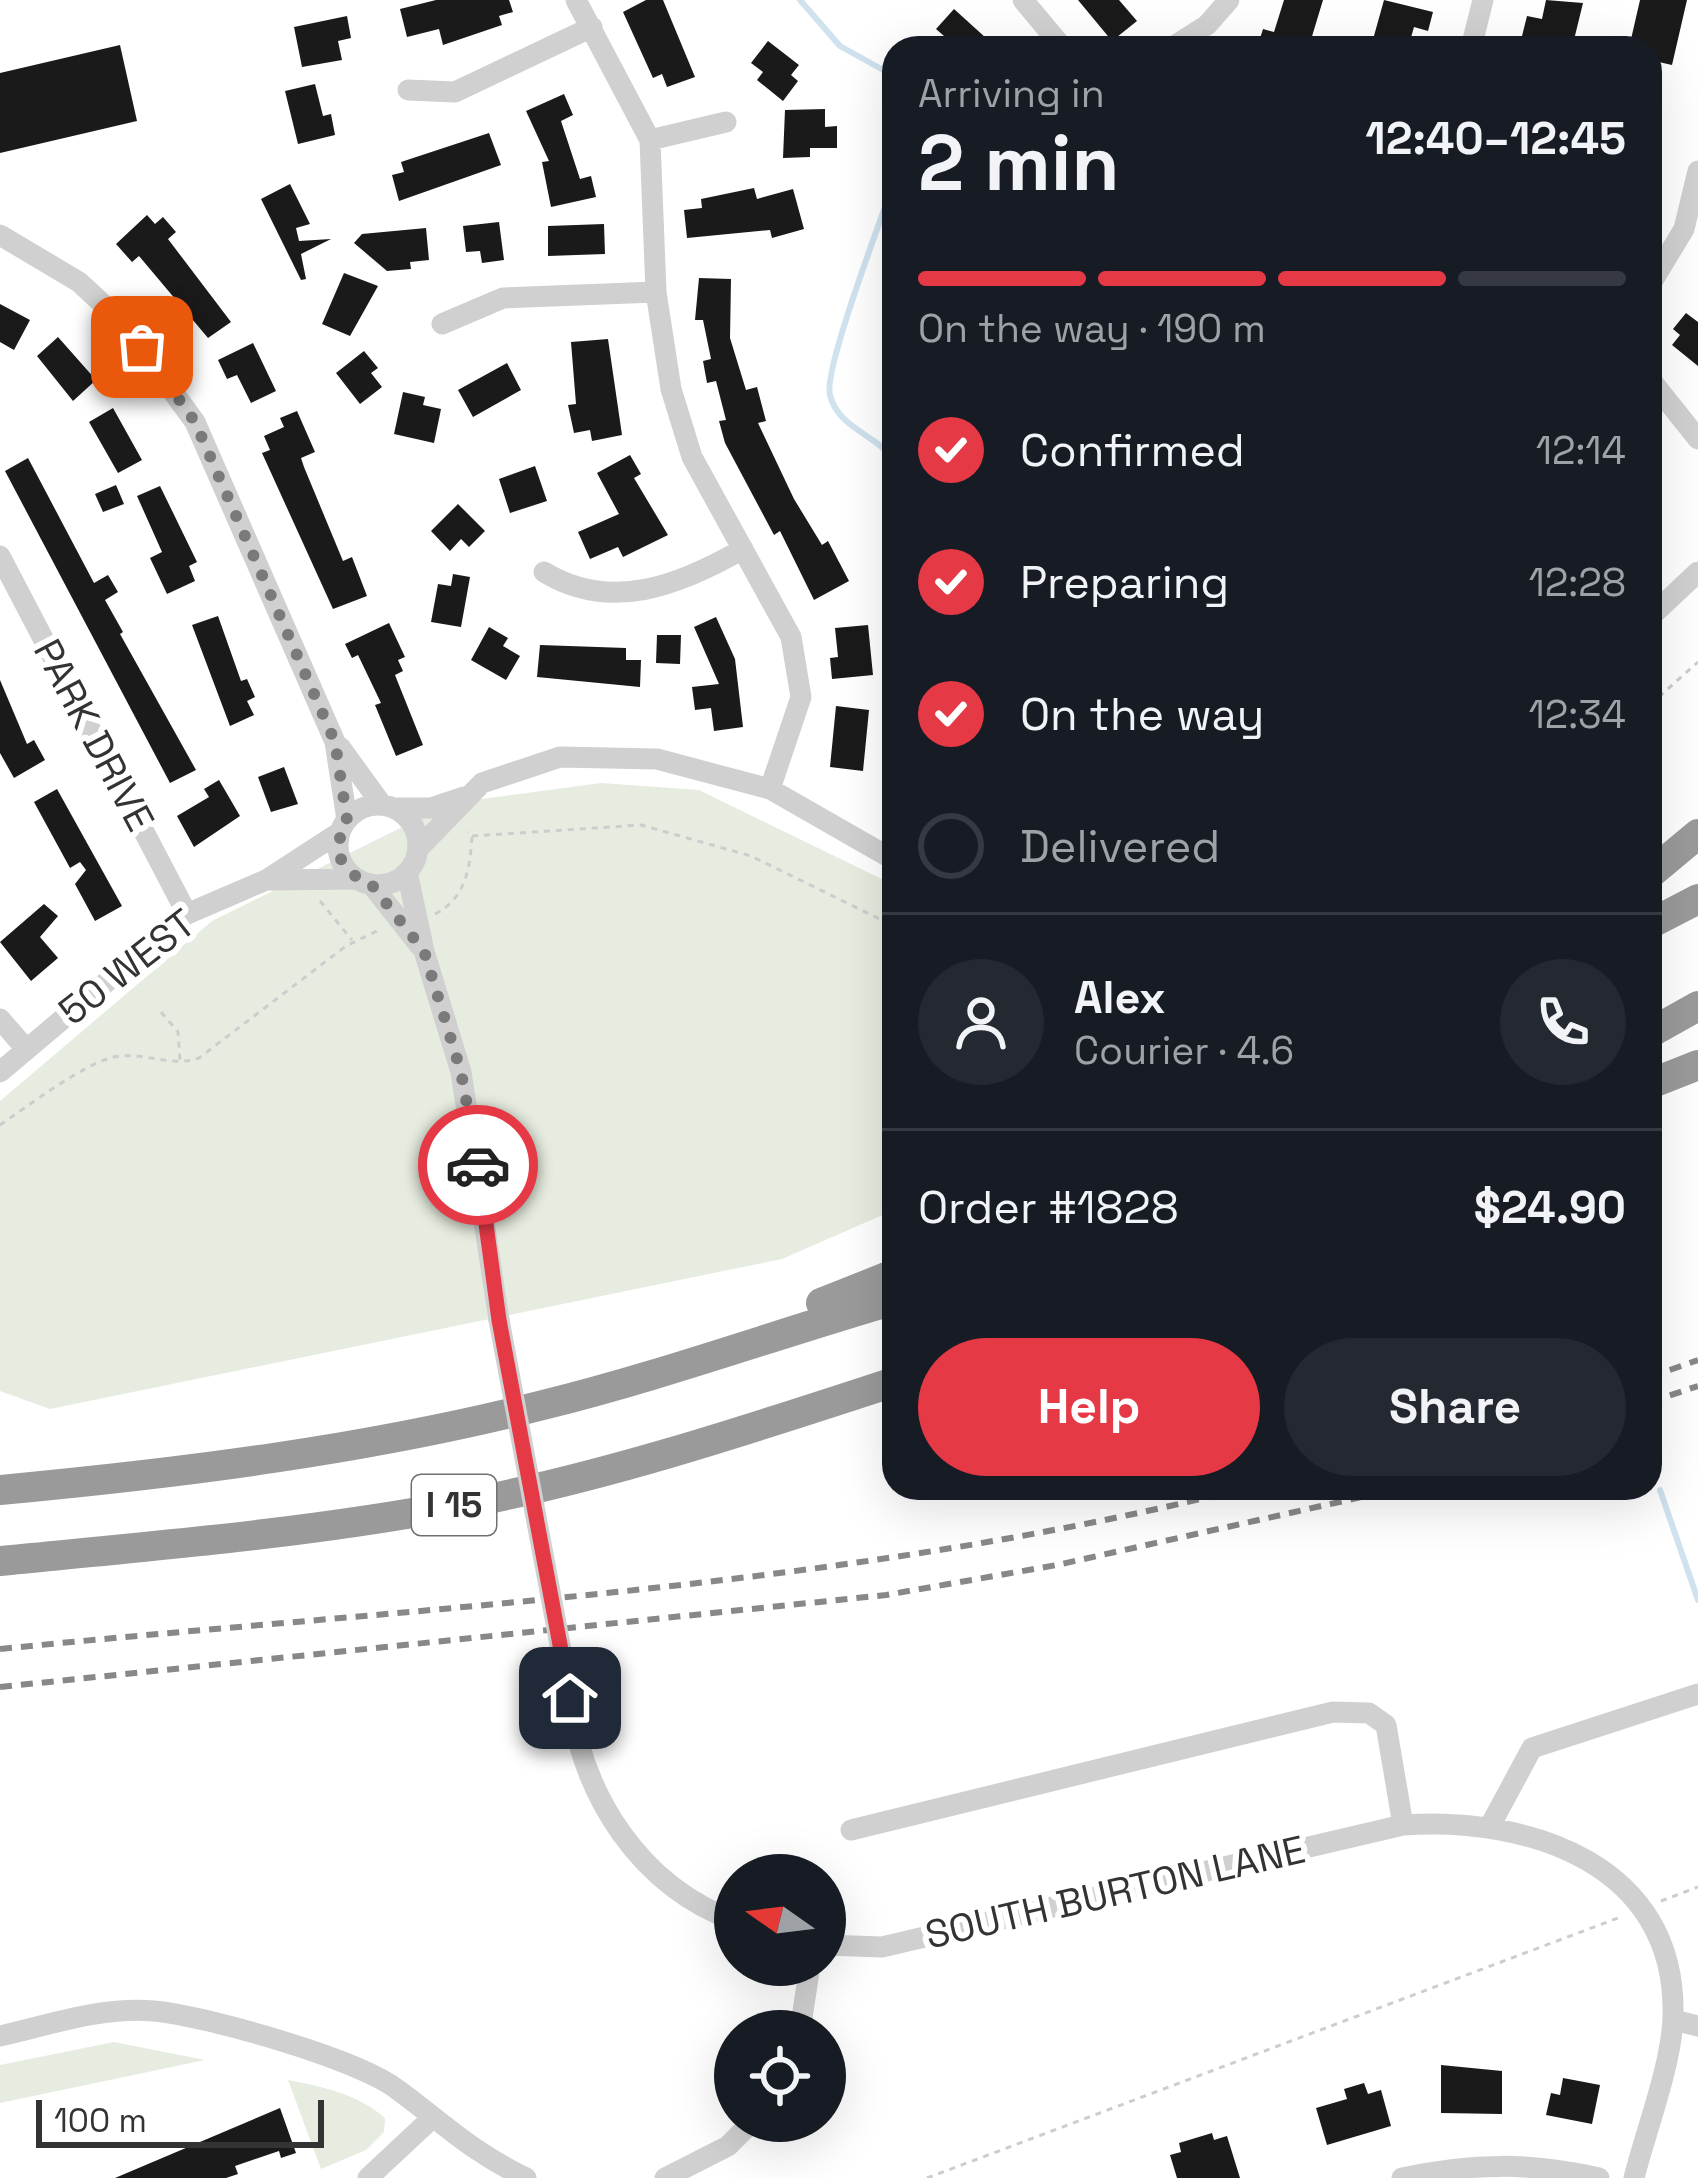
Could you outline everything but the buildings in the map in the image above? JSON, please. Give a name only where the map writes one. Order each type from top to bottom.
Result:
[{"type":"highway","points":[[1662,864],[1698,834]]},
{"type":"highway","points":[[1662,918],[1698,899]]},
{"type":"highway","points":[[1662,1026],[1698,1006]]},
{"type":"highway","points":[[1662,1079],[1698,1065]]},
{"type":"highway","points":[[591,1392],[882,1279]]},
{"type":"highway","name":"I 15","points":[[0,1490],[135,1478],[443,1428],[591,1392],[882,1304]]},
{"type":"highway","name":"I 15","points":[[0,1561],[157,1546],[463,1504],[726,1436],[882,1386]]},
{"type":"street","points":[[576,0],[650,140],[656,292],[670,389],[692,457],[791,638],[801,697],[770,789]]},
{"type":"street","points":[[1023,0],[1054,36]]},
{"type":"street","points":[[1191,36],[1207,26],[1229,0]]},
{"type":"street","points":[[1474,36],[1483,0]]},
{"type":"street","points":[[408,90],[455,92],[592,27]]},
{"type":"street","points":[[650,140],[726,122]]},
{"type":"street","points":[[1662,269],[1691,230],[1698,171]]},
{"type":"street","points":[[0,235],[79,282],[164,373],[195,422],[335,742],[388,806],[413,825],[418,849]]},
{"type":"street","points":[[442,324],[503,298],[656,292]]},
{"type":"street","points":[[1662,394],[1698,439]]},
{"type":"street","points":[[544,572],[573,590],[625,593],[699,574],[743,549]]},
{"type":"street","name":"PARK DRIVE","points":[[0,556],[187,914]]},
{"type":"street","points":[[1662,606],[1698,572]]},
{"type":"street","points":[[335,742],[344,826],[340,858],[424,951]]},
{"type":"street","points":[[364,881],[397,880],[407,872],[418,849],[482,783],[560,757],[657,759],[770,789],[882,853]]},
{"type":"street","points":[[344,826],[357,811],[388,806],[431,808],[464,797]]},
{"type":"street","name":"50 WEST","points":[[0,1072],[187,914],[266,880],[344,826]]},
{"type":"street","points":[[407,872],[424,951],[461,1072],[499,1320],[575,1740],[618,1832],[668,1884],[714,1909]]},
{"type":"street","name":"50 WEST","points":[[266,880],[364,881]]},
{"type":"street","points":[[0,1018],[26,1049]]},
{"type":"street","points":[[1490,1826],[1532,1748],[1698,1694]]},
{"type":"street","points":[[851,1830],[1333,1712],[1369,1713],[1386,1725],[1403,1825]]},
{"type":"street","name":"SOUTH BURTON LANE","points":[[846,1946],[882,1947],[1403,1825],[1490,1826],[1564,1849],[1613,1874],[1643,1908],[1670,1969],[1674,2020]]},
{"type":"street","points":[[0,2036],[101,2014],[155,2011],[345,2060],[398,2089],[430,2120],[481,2156],[526,2178]]},
{"type":"street","points":[[1634,2178],[1674,2020],[1698,2026]]},
{"type":"street","points":[[368,2178],[430,2120]]},
{"type":"street","points":[[664,2178],[732,2142]]},
{"type":"street","points":[[1402,2178],[1462,2165],[1542,2165],[1599,2178]]},
{"type":"path","points":[[1662,695],[1698,662]]},
{"type":"path","points":[[472,836],[641,825],[751,856],[882,920]]},
{"type":"path","points":[[430,916],[457,898],[470,868],[472,836],[462,826]]},
{"type":"path","points":[[317,898],[352,942]]},
{"type":"path","points":[[0,1125],[110,1058],[199,1058],[352,942],[388,926]]},
{"type":"path","points":[[161,1012],[178,1032],[180,1061]]},
{"type":"path","points":[[1658,1903],[1698,1887]]},
{"type":"path","points":[[927,2178],[1622,1916]]},
{"type":"shaded area","points":[[601,783],[699,790],[882,879],[882,1215],[782,1259],[50,1409],[0,1391],[0,1101],[212,921],[451,803]]},
{"type":"shaded area","points":[[114,2042],[205,2060],[0,2103],[0,2065]]},
{"type":"shaded area","points":[[288,2080],[352,2097],[385,2118],[384,2132],[366,2150],[321,2169]]},
{"type":"waterway","points":[[800,0],[840,46],[882,69]]},
{"type":"waterway","points":[[882,216],[830,380],[834,406],[882,447]]},
{"type":"waterway","points":[[1662,1496],[1698,1600]]},
{"type":"railway","points":[[1662,1373],[1698,1360]]},
{"type":"railway","points":[[1662,1398],[1698,1386]]},
{"type":"railway","points":[[0,1649],[782,1573],[938,1550],[1192,1500]]},
{"type":"railway","points":[[0,1687],[886,1595],[1057,1565],[1348,1500]]},
{"type":"way so far","points":[[142,347],[195,422],[335,742],[347,820],[340,832],[340,858],[347,870],[371,884],[424,951],[461,1072],[478,1165]]},
{"type":"route","points":[[478,1165],[499,1320],[570,1698]]}]
